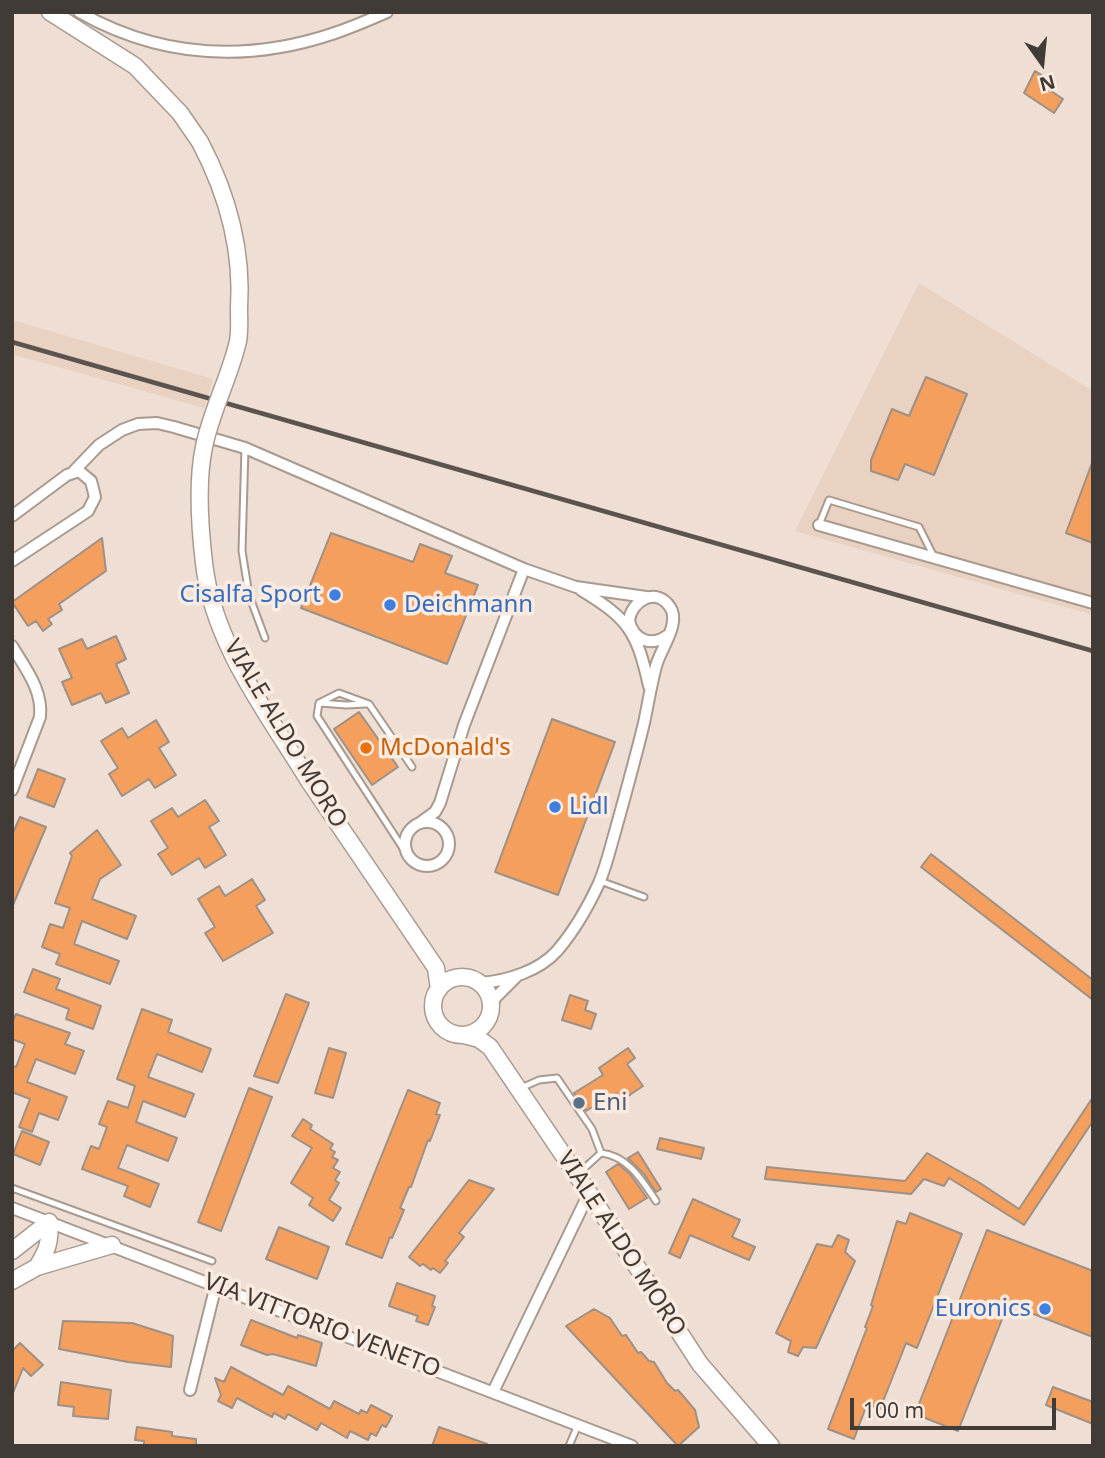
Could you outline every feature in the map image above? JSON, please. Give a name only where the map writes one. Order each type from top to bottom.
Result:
[{"type":"main road","name":"VIALE ALDO MORO","points":[[50,12],[135,66],[180,113],[213,167],[233,224],[241,277],[238,340],[204,448],[200,512],[204,566],[218,620],[243,674],[309,781],[436,968],[439,989],[433,1006],[438,1023],[445,1030],[480,1039],[490,1047],[700,1364],[767,1439],[779,1446]]},
{"type":"main road","name":"VIALE ALDO MORO","points":[[436,968],[454,978],[463,977],[480,983]]},
{"type":"main road","points":[[439,989],[454,978]]},
{"type":"main road","points":[[480,983],[487,990],[490,1015],[487,1035],[490,1047]]},
{"type":"main road","points":[[464,1035],[482,1027],[490,1015]]},
{"type":"main road","points":[[12,1251],[50,1222]]},
{"type":"main road","points":[[37,1267],[51,1238],[50,1222]]},
{"type":"main road","points":[[12,1281],[37,1267],[112,1245]]},
{"type":"street","points":[[79,12],[106,28],[148,42],[198,52],[243,52],[287,46],[333,34],[387,12]]},
{"type":"street","points":[[12,516],[74,471],[99,445],[122,430],[138,424],[157,423],[245,448],[524,569],[576,587],[660,598],[671,608],[674,622],[656,665],[632,772],[600,881],[582,918],[557,951],[542,965],[519,975],[480,983]]},
{"type":"street","points":[[12,561],[88,511],[95,497],[91,481],[85,474],[74,471]]},
{"type":"street","points":[[819,525],[1093,603]]},
{"type":"street","points":[[440,803],[440,814],[449,847],[443,860],[437,864],[416,864],[406,853],[404,845],[408,831],[435,812],[440,803],[464,725],[524,569]]},
{"type":"street","points":[[576,587],[613,609],[635,635],[648,642],[655,642],[668,635]]},
{"type":"street","points":[[646,597],[633,606],[629,621],[640,650],[650,694]]},
{"type":"street","points":[[12,646],[37,689],[41,708],[12,790]]},
{"type":"street","points":[[421,822],[436,823],[445,831]]},
{"type":"street","points":[[490,1015],[495,998],[519,975]]},
{"type":"street","points":[[493,1392],[589,1193]]},
{"type":"street","name":"VIA VITTORIO VENETO","points":[[12,1208],[632,1446]]},
{"type":"street","points":[[190,1390],[216,1285]]},
{"type":"lane","points":[[245,448],[242,551],[249,595],[264,638]]},
{"type":"lane","points":[[819,525],[829,500],[919,527],[934,558]]},
{"type":"lane","points":[[319,703],[339,693],[369,704],[412,767]]},
{"type":"lane","points":[[319,703],[369,704]]},
{"type":"lane","points":[[319,703],[317,716],[406,853]]},
{"type":"lane","points":[[600,881],[644,897]]},
{"type":"lane","points":[[519,1089],[539,1080],[557,1078],[592,1129],[601,1153]]},
{"type":"lane","points":[[577,1175],[601,1153],[613,1154],[636,1171],[656,1201]]},
{"type":"lane","points":[[12,1188],[212,1261]]},
{"type":"lane","points":[[569,1446],[578,1425]]},
{"type":"shaded area","points":[[919,283],[1093,391],[1093,615],[795,531]]},
{"type":"shaded area","points":[[12,320],[213,379],[204,408],[12,354]]},
{"type":"building","points":[[1035,71],[1047,78],[1042,85],[1063,99],[1054,113],[1024,93]]},
{"type":"building","points":[[926,377],[967,394],[934,475],[905,464],[898,480],[871,471],[871,460],[892,409],[909,416]]},
{"type":"building","points":[[1093,463],[1093,543],[1066,533]]},
{"type":"building","points":[[331,533],[413,562],[420,544],[452,556],[445,573],[478,585],[447,664],[301,608]]},
{"type":"building","points":[[102,538],[106,571],[59,604],[62,610],[48,619],[52,624],[43,631],[36,621],[28,626],[12,602]]},
{"type":"building","points":[[116,636],[126,659],[116,664],[129,693],[106,703],[101,693],[72,705],[62,682],[72,678],[59,649],[82,639],[87,649]]},
{"type":"building","name":"McDonald's","points":[[359,712],[398,767],[372,785],[334,729]]},
{"type":"building","name":"Lidl","points":[[552,719],[615,742],[558,895],[495,872]]},
{"type":"building","points":[[156,720],[169,742],[159,748],[176,775],[155,788],[149,779],[122,796],[109,774],[118,768],[101,741],[122,728],[128,738]]},
{"type":"building","points":[[38,769],[65,779],[54,807],[27,797]]},
{"type":"building","points":[[205,800],[219,821],[209,827],[226,855],[205,868],[199,858],[172,875],[158,854],[168,848],[151,821],[172,808],[178,817]]},
{"type":"building","points":[[20,817],[46,827],[13,905],[12,835]]},
{"type":"building","points":[[97,830],[121,865],[100,879],[92,899],[136,916],[127,939],[82,921],[74,944],[119,961],[110,984],[56,964],[60,954],[42,947],[50,924],[63,928],[70,908],[55,903],[72,856],[70,853]]},
{"type":"building","points":[[931,854],[1093,980],[1093,1000],[921,867]]},
{"type":"building","points":[[252,879],[265,900],[256,906],[273,933],[223,961],[205,933],[215,927],[198,899],[219,886],[225,896]]},
{"type":"building","points":[[33,969],[60,979],[56,989],[101,1006],[93,1029],[66,1019],[69,1009],[24,992]]},
{"type":"building","points":[[286,994],[309,1003],[278,1083],[254,1076]]},
{"type":"building","points":[[570,995],[588,1001],[585,1010],[596,1014],[591,1029],[562,1020]]},
{"type":"building","points":[[142,1009],[172,1020],[168,1032],[211,1049],[202,1072],[157,1054],[148,1077],[194,1094],[185,1117],[143,1101],[136,1122],[177,1138],[168,1161],[127,1145],[118,1168],[159,1184],[150,1207],[124,1196],[128,1186],[82,1169],[91,1146],[99,1149],[107,1127],[99,1124],[108,1101],[128,1108],[135,1086],[117,1079]]},
{"type":"building","points":[[16,1014],[70,1033],[65,1044],[84,1051],[75,1074],[36,1059],[27,1082],[67,1097],[58,1120],[39,1113],[32,1132],[19,1127],[30,1099],[12,1092],[12,1066],[16,1067],[25,1044],[12,1039],[12,1023]]},
{"type":"building","points":[[329,1048],[346,1053],[333,1098],[315,1093]]},
{"type":"building","points":[[628,1048],[635,1058],[627,1064],[643,1086],[621,1101],[616,1093],[586,1111],[574,1093],[603,1075],[599,1068]]},
{"type":"building","points":[[249,1088],[272,1097],[221,1231],[198,1222]]},
{"type":"building","points":[[408,1090],[440,1103],[436,1114],[440,1115],[400,1208],[404,1210],[382,1258],[346,1244]]},
{"type":"building","points":[[1093,1097],[1093,1121],[1024,1225],[949,1178],[944,1186],[924,1179],[911,1194],[765,1179],[767,1167],[905,1181],[927,1153],[1019,1209]]},
{"type":"building","points":[[303,1119],[312,1125],[310,1129],[333,1144],[330,1149],[335,1152],[332,1157],[338,1160],[333,1168],[340,1172],[335,1180],[339,1183],[329,1200],[341,1208],[333,1221],[309,1205],[313,1198],[291,1183],[312,1148],[292,1136]]},
{"type":"building","points":[[22,1131],[49,1142],[40,1165],[13,1154]]},
{"type":"building","points":[[660,1138],[704,1148],[701,1159],[657,1149]]},
{"type":"building","points":[[638,1152],[661,1189],[656,1192],[644,1174],[628,1158]]},
{"type":"building","points":[[618,1164],[630,1174],[647,1198],[629,1209],[606,1172]]},
{"type":"building","points":[[469,1180],[494,1189],[459,1233],[464,1237],[445,1261],[448,1263],[440,1273],[423,1264],[420,1266],[409,1257]]},
{"type":"building","points":[[693,1199],[740,1220],[732,1237],[755,1247],[749,1260],[690,1235],[680,1258],[669,1253]]},
{"type":"building","points":[[910,1213],[962,1234],[917,1348],[906,1343],[880,1409],[867,1404],[854,1439],[828,1429],[867,1328],[865,1327],[873,1306],[871,1305],[897,1221],[906,1224]]},
{"type":"building","points":[[279,1227],[329,1247],[317,1279],[266,1259]]},
{"type":"building","points":[[987,1230],[1093,1271],[1093,1337],[1008,1304],[958,1431],[915,1414]]},
{"type":"building","points":[[838,1235],[849,1240],[845,1252],[855,1261],[816,1348],[803,1347],[798,1356],[788,1352],[791,1341],[776,1333],[817,1244],[832,1247]]},
{"type":"building","points":[[397,1283],[435,1296],[432,1306],[435,1307],[428,1325],[416,1321],[418,1316],[389,1306]]},
{"type":"building","points":[[594,1309],[610,1318],[638,1353],[641,1352],[649,1361],[654,1362],[667,1383],[675,1391],[678,1390],[695,1410],[699,1427],[678,1446],[566,1326]]},
{"type":"building","points":[[251,1320],[297,1338],[298,1335],[322,1343],[316,1366],[273,1354],[267,1355],[241,1345]]},
{"type":"building","points":[[63,1321],[132,1323],[173,1336],[171,1367],[59,1349]]},
{"type":"building","points":[[20,1343],[43,1365],[31,1376],[23,1368],[13,1393],[12,1351]]},
{"type":"building","points":[[231,1367],[283,1395],[288,1386],[330,1409],[334,1401],[359,1414],[361,1410],[367,1413],[371,1405],[392,1416],[386,1427],[382,1425],[376,1436],[371,1433],[368,1440],[350,1431],[347,1438],[321,1423],[317,1430],[288,1414],[285,1419],[274,1413],[272,1417],[237,1398],[232,1408],[218,1401],[221,1395],[215,1378],[224,1382]]},
{"type":"building","points":[[61,1382],[111,1390],[108,1419],[73,1416],[74,1407],[58,1405]]},
{"type":"building","points":[[1053,1387],[1093,1402],[1093,1424],[1046,1405]]},
{"type":"building","points":[[137,1427],[196,1439],[196,1446],[144,1446],[144,1441],[135,1440]]},
{"type":"building","points":[[439,1427],[487,1444],[487,1446],[432,1446]]},
{"type":"railway","points":[[12,342],[1093,651]]},
{"type":"place","name":"Cisalfa Sport","points":[[335,595]]},
{"type":"place","name":"Deichmann","points":[[390,605]]},
{"type":"place","name":"McDonald's","points":[[366,748]]},
{"type":"place","name":"Lidl","points":[[555,807]]},
{"type":"place","name":"Eni","points":[[579,1103]]},
{"type":"place","name":"Euronics","points":[[1045,1309]]}]
